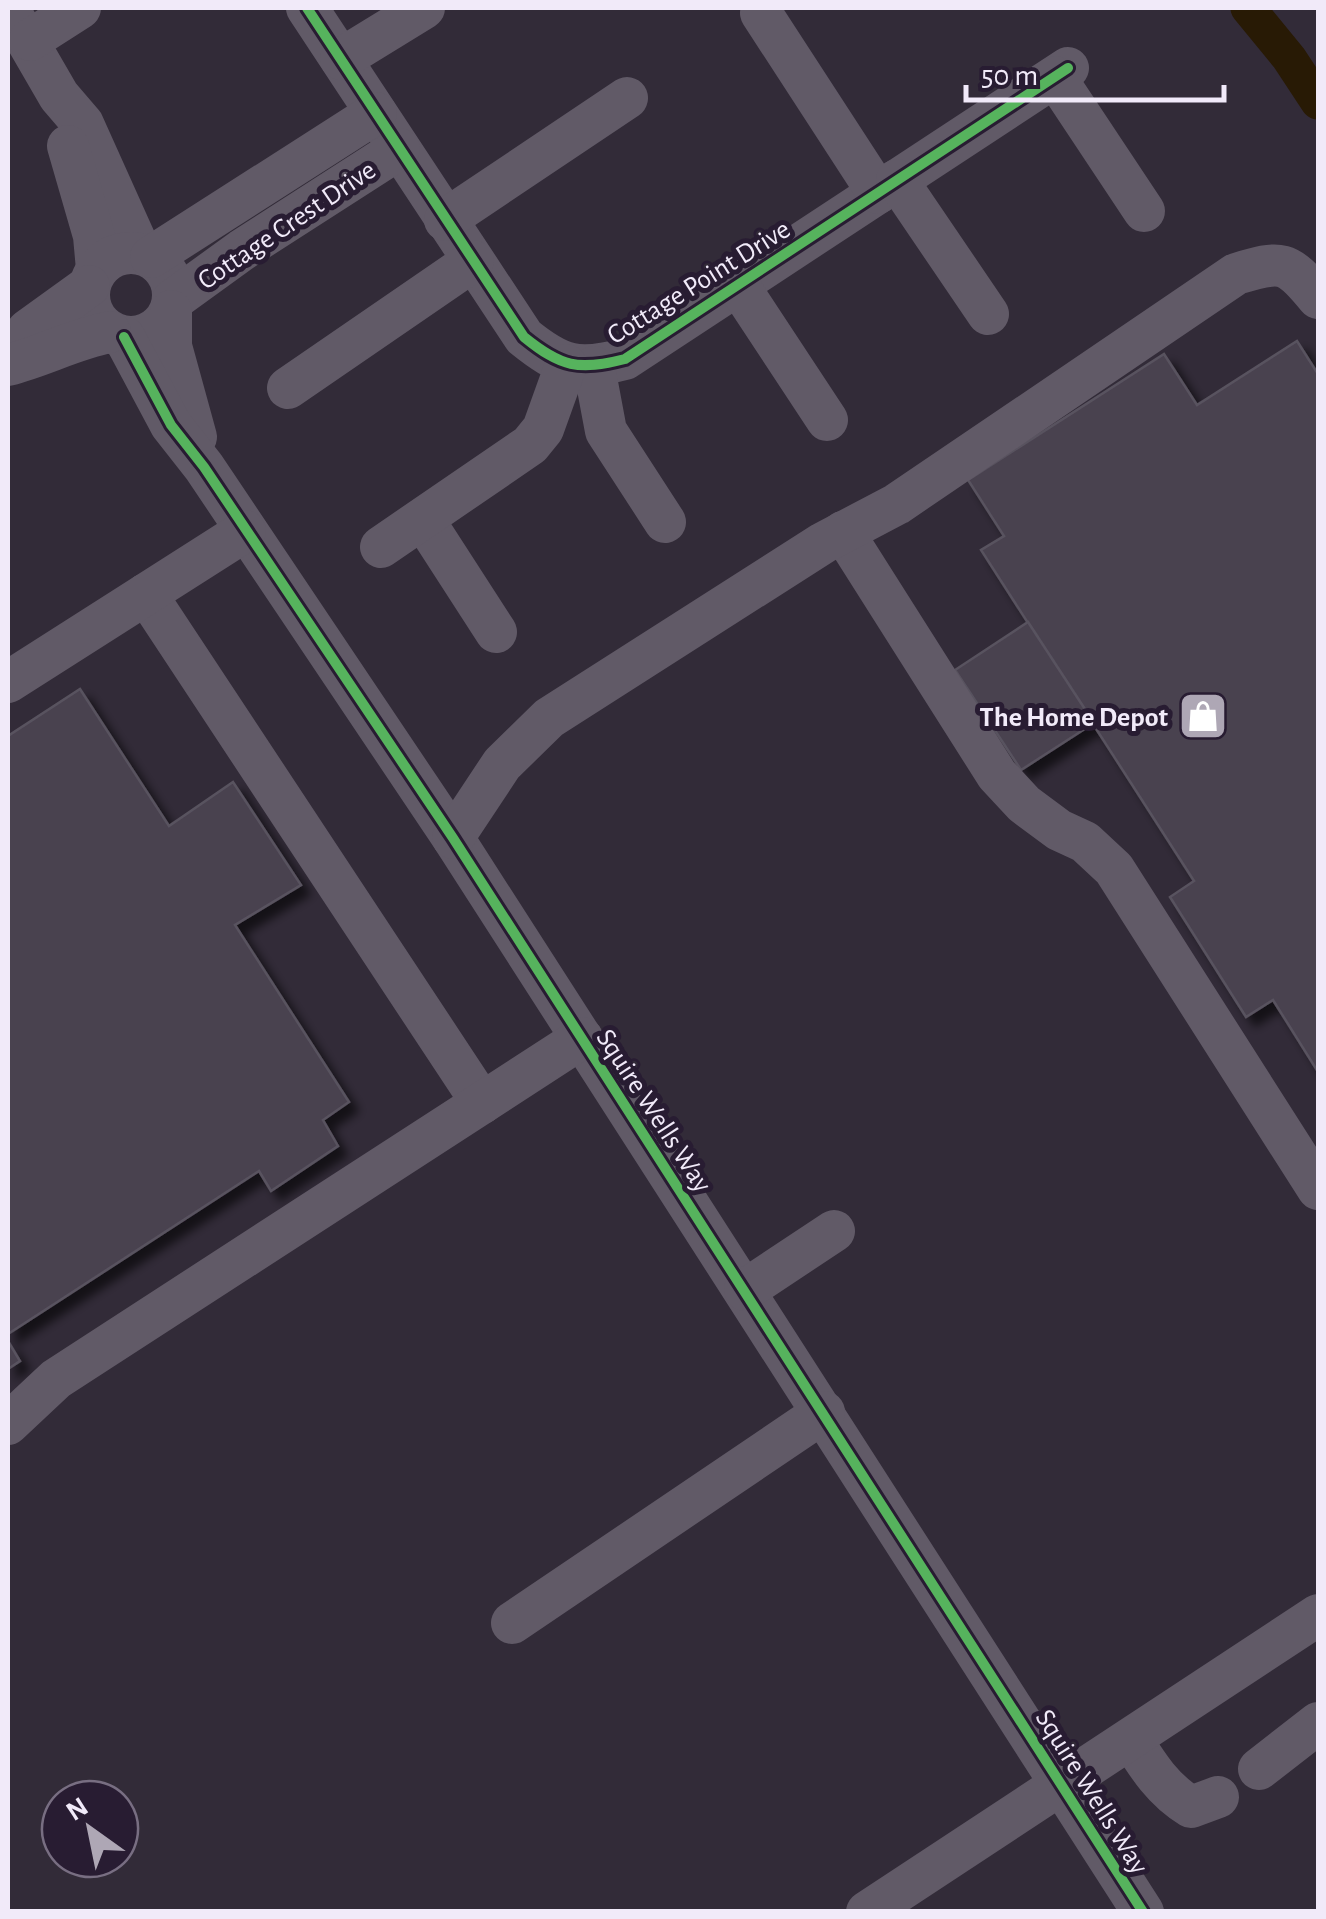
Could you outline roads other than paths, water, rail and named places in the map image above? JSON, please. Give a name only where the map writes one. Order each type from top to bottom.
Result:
[{"type":"street","points":[[80,8],[19,24],[59,96],[83,124],[146,255]]},
{"type":"street","points":[[307,8],[524,336],[580,366],[606,431],[665,522]]},
{"type":"street","points":[[341,59],[424,8]]},
{"type":"street","points":[[762,14],[988,314]]},
{"type":"street","name":"Cottage Point Drive","points":[[580,366],[625,359],[1062,72],[1144,211]]},
{"type":"street","points":[[59,96],[64,132],[94,236],[90,304],[97,320],[117,334]]},
{"type":"street","points":[[445,220],[627,98]]},
{"type":"street","name":"Cottage Crest Drive","points":[[146,255],[376,114]]},
{"type":"street","name":"Cottage Crest Drive","points":[[172,306],[288,220],[399,149]]},
{"type":"street","points":[[266,184],[288,220]]},
{"type":"street","points":[[8,354],[28,330],[93,278],[109,258],[124,252],[146,255],[164,268],[172,283],[172,306],[152,332],[85,336],[44,356],[8,365]]},
{"type":"street","points":[[288,388],[473,261]]},
{"type":"street","points":[[453,838],[502,764],[549,718],[843,532],[897,504],[1236,274],[1273,263],[1298,274],[1318,298]]},
{"type":"street","points":[[738,285],[828,420]]},
{"type":"street","name":"Squire Wells Way","points":[[172,306],[172,346],[204,467]]},
{"type":"street","name":"Squire Wells Way","points":[[117,334],[171,425],[204,467],[453,838],[1143,1912]]},
{"type":"street","points":[[381,546],[530,445],[580,366]]},
{"type":"street","points":[[423,518],[496,632]]},
{"type":"street","points":[[8,682],[246,531]]},
{"type":"street","points":[[843,532],[998,775],[1024,804],[1059,830],[1085,842],[1114,870],[1318,1188]]},
{"type":"street","points":[[146,594],[482,1103]]},
{"type":"street","points":[[8,1424],[56,1379],[582,1038]]},
{"type":"street","points":[[744,1290],[834,1232]]},
{"type":"street","points":[[512,1623],[824,1412]]},
{"type":"street","points":[[867,1912],[1318,1615]]},
{"type":"street","points":[[1259,1769],[1318,1723]]},
{"type":"street","points":[[1132,1739],[1154,1775],[1174,1797],[1191,1807],[1218,1797]]},
{"type":"waterway","points":[[1248,8],[1289,58],[1318,102]]},
{"type":"place","name":"The Home Depot","points":[[1203,716]]}]
